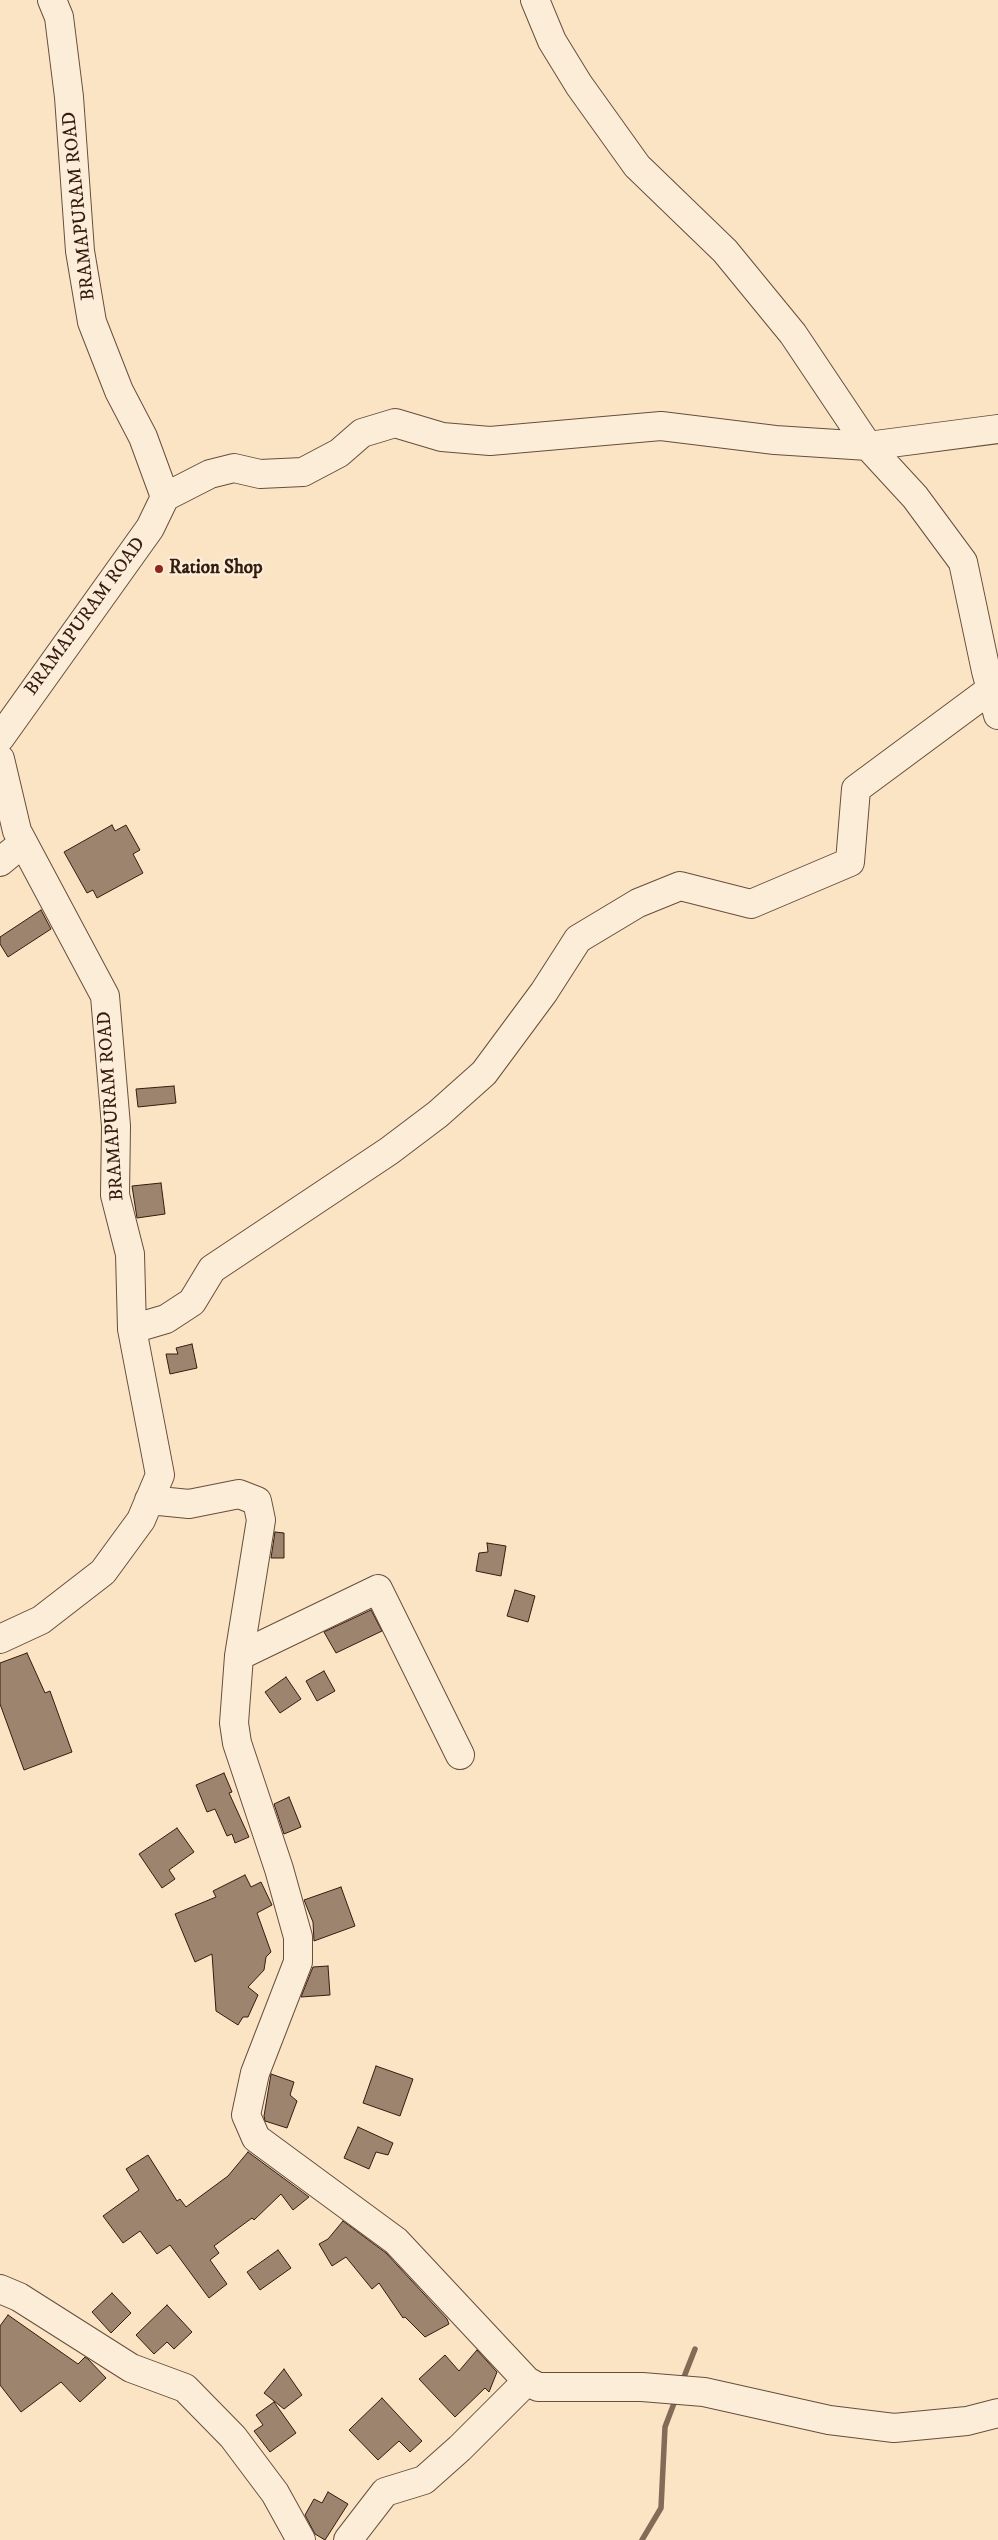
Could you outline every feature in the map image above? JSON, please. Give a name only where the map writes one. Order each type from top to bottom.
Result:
[{"type":"street","name":"BRAMAPURAM ROAD","points":[[0,738],[150,528],[165,497],[143,437],[119,391],[92,322],[80,251],[64,53],[59,17],[52,0]]},
{"type":"street","points":[[534,0],[552,40],[579,85],[637,166],[725,251],[793,334],[868,446],[915,497],[963,562],[998,715]]},
{"type":"street","points":[[165,497],[210,474],[234,468],[260,474],[303,472],[339,453],[362,433],[395,422],[442,437],[490,441],[661,426],[775,440],[868,446],[998,429]]},
{"type":"street","points":[[132,1329],[166,1319],[192,1302],[212,1269],[389,1151],[438,1114],[484,1074],[544,992],[578,939],[638,903],[680,886],[751,904],[850,862],[856,789],[991,690]]},
{"type":"street","name":"BRAMAPURAM ROAD","points":[[0,759],[17,831],[105,996],[116,1126],[115,1195],[130,1254],[132,1329],[160,1475],[141,1520],[103,1572],[40,1620],[0,1639]]},
{"type":"street","points":[[0,862],[23,842]]},
{"type":"street","points":[[149,1500],[189,1504],[239,1494],[257,1501],[261,1520],[239,1656],[234,1723],[237,1743],[279,1869],[298,1937],[298,1962],[254,2073],[246,2115],[256,2138],[396,2241],[527,2381],[538,2387],[642,2387],[704,2392],[829,2420],[894,2428],[967,2421],[998,2413]]},
{"type":"street","points":[[239,1656],[378,1589],[460,1755]]},
{"type":"street","points":[[0,2289],[19,2297],[131,2368],[185,2388],[233,2438],[275,2493],[302,2540]]},
{"type":"street","points":[[348,2540],[384,2492],[424,2480],[460,2448],[527,2381]]},
{"type":"building","points":[[112,825],[115,831],[126,825],[140,850],[133,854],[143,873],[97,898],[93,890],[87,893],[64,852]]},
{"type":"building","points":[[41,910],[51,929],[8,957],[0,944],[0,937]]},
{"type":"building","points":[[174,1086],[176,1103],[138,1107],[136,1089]]},
{"type":"building","points":[[161,1183],[165,1214],[137,1218],[132,1186]]},
{"type":"building","points":[[192,1344],[197,1368],[170,1374],[166,1354],[178,1354],[176,1348]]},
{"type":"building","points":[[275,1532],[284,1533],[284,1558],[271,1558]]},
{"type":"building","points":[[487,1543],[506,1546],[501,1576],[476,1571],[479,1553],[488,1552]]},
{"type":"building","points":[[515,1590],[535,1596],[528,1622],[507,1616]]},
{"type":"building","points":[[371,1610],[382,1631],[336,1653],[324,1632]]},
{"type":"building","points":[[27,1653],[45,1693],[50,1691],[72,1752],[24,1770],[0,1704],[0,1663]]},
{"type":"building","points":[[324,1671],[335,1691],[317,1701],[306,1681]]},
{"type":"building","points":[[286,1677],[301,1699],[280,1713],[265,1692]]},
{"type":"building","points":[[224,1773],[232,1792],[229,1793],[249,1837],[235,1843],[232,1834],[227,1836],[215,1809],[207,1812],[196,1785]]},
{"type":"building","points":[[289,1797],[301,1827],[284,1834],[274,1804]]},
{"type":"building","points":[[177,1828],[194,1852],[169,1870],[175,1879],[162,1888],[139,1854]]},
{"type":"building","points":[[245,1875],[251,1887],[261,1882],[272,1905],[257,1913],[271,1952],[266,1957],[264,1970],[248,1987],[258,1995],[248,2017],[243,2017],[238,2025],[216,2011],[212,1954],[195,1962],[175,1914],[216,1897],[213,1891]]},
{"type":"building","points":[[341,1887],[355,1926],[314,1941],[313,1922],[304,1900]]},
{"type":"building","points":[[328,1966],[330,1995],[301,1997],[313,1967]]},
{"type":"building","points":[[376,2066],[413,2079],[400,2116],[363,2103]]},
{"type":"building","points":[[271,2074],[294,2082],[290,2095],[297,2101],[287,2128],[265,2121],[264,2116]]},
{"type":"building","points":[[358,2127],[393,2143],[388,2155],[376,2152],[369,2169],[344,2158]]},
{"type":"building","points":[[248,2152],[309,2197],[293,2210],[281,2194],[254,2220],[252,2218],[214,2246],[219,2253],[210,2260],[227,2284],[209,2298],[170,2245],[157,2254],[140,2231],[123,2243],[103,2216],[139,2190],[126,2169],[148,2155],[177,2201],[180,2199],[186,2207],[228,2176]]},
{"type":"building","points":[[343,2221],[386,2253],[447,2319],[449,2324],[425,2337],[405,2317],[403,2318],[379,2283],[372,2289],[346,2257],[332,2266],[319,2244],[328,2239]]},
{"type":"building","points":[[278,2250],[291,2268],[260,2290],[247,2272]]},
{"type":"building","points":[[112,2293],[131,2313],[111,2333],[92,2312]]},
{"type":"building","points":[[167,2305],[192,2332],[174,2349],[167,2342],[154,2354],[136,2335]]},
{"type":"building","points":[[8,2315],[78,2364],[85,2357],[106,2378],[80,2402],[61,2382],[21,2412],[0,2385],[0,2326]]},
{"type":"building","points":[[477,2350],[497,2372],[489,2392],[485,2388],[455,2417],[419,2379],[445,2355],[459,2371]]},
{"type":"building","points":[[284,2369],[302,2395],[284,2409],[264,2393]]},
{"type":"building","points":[[382,2398],[422,2441],[410,2452],[399,2441],[378,2460],[349,2430]]},
{"type":"building","points":[[274,2402],[296,2433],[270,2452],[254,2431],[263,2425],[256,2415]]},
{"type":"building","points":[[328,2492],[348,2504],[325,2540],[315,2534],[305,2515],[314,2499],[322,2503]]},
{"type":"waterway","points":[[682,2382],[695,2349]]},
{"type":"waterway","points":[[642,2540],[661,2508],[665,2427],[676,2398]]},
{"type":"place","name":"Ration Shop","points":[[159,569]]}]
